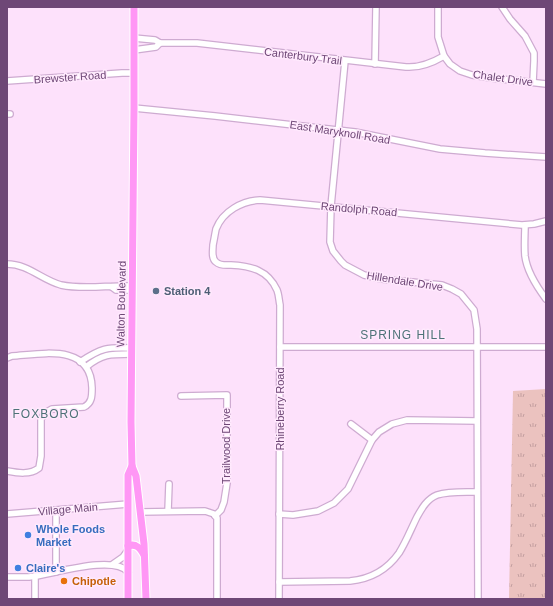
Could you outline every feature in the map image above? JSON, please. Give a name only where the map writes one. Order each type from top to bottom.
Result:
[{"type":"main road","name":"Walton Boulevard","points":[[134,7],[131,422],[132,466],[136,476],[139,498],[145,557],[146,599]]},
{"type":"main road","points":[[128,599],[128,475],[132,466]]},
{"type":"main road","points":[[128,500],[133,495],[139,498]]},
{"type":"main road","points":[[128,548],[133,545],[136,546],[145,557]]},
{"type":"street","points":[[375,64],[376,7]]},
{"type":"street","name":"Chalet Drive","points":[[438,7],[438,37],[444,56],[450,64],[466,73],[492,78],[546,84]]},
{"type":"street","points":[[502,7],[525,36],[534,53],[533,82]]},
{"type":"street","name":"Canterbury Trail","points":[[134,38],[155,40],[160,43],[197,43],[345,61],[413,67],[425,65],[444,56]]},
{"type":"street","name":"Canterbury Trail","points":[[134,50],[156,47],[160,43]]},
{"type":"street","name":"Hillendale Drive","points":[[345,61],[331,206],[330,242],[333,251],[345,265],[364,275],[382,279],[442,285],[452,289],[461,294],[474,310],[477,329],[478,599]]},
{"type":"street","name":"Brewster Road","points":[[7,81],[134,73]]},
{"type":"street","name":"East Maryknoll Road","points":[[134,108],[355,132],[440,150],[546,157]]},
{"type":"street","name":"Randolph Road","points":[[216,262],[213,257],[216,229],[223,217],[236,207],[252,201],[260,200],[525,225],[546,221]]},
{"type":"street","points":[[525,225],[526,262],[533,279],[546,299]]},
{"type":"street","name":"Rhineberry Road","points":[[216,262],[220,264],[254,268],[271,280],[278,291],[280,305],[279,599]]},
{"type":"street","points":[[7,264],[26,267],[60,284],[89,288],[117,286],[132,288]]},
{"type":"street","points":[[80,362],[94,353],[113,347],[131,351]]},
{"type":"street","points":[[280,347],[546,347]]},
{"type":"street","points":[[86,367],[105,356],[131,351]]},
{"type":"street","points":[[7,358],[12,356],[60,353],[77,358],[86,367],[92,384],[91,398],[87,405],[79,408],[52,409],[42,416],[41,456],[39,468],[35,471],[23,474],[7,471]]},
{"type":"street","name":"Trailwood Drive","points":[[181,396],[227,395],[227,483],[224,502],[220,513],[215,516]]},
{"type":"street","points":[[279,514],[318,511],[334,503],[348,489],[372,440],[379,432],[392,424],[407,420],[477,421]]},
{"type":"street","points":[[351,424],[372,440]]},
{"type":"street","points":[[168,512],[169,484]]},
{"type":"street","points":[[279,582],[350,581],[362,580],[374,575],[387,566],[399,552],[422,508],[430,499],[438,495],[450,493],[477,492]]},
{"type":"street","name":"Village Main","points":[[7,514],[56,510],[128,500]]},
{"type":"street","points":[[56,510],[56,572]]},
{"type":"street","points":[[140,512],[205,511],[214,514],[217,518],[218,525],[216,599]]},
{"type":"street","points":[[113,564],[123,557],[128,548]]},
{"type":"street","points":[[7,577],[28,577],[92,565],[113,564],[122,566],[128,572]]},
{"type":"street","points":[[35,576],[35,599]]},
{"type":"green space","points":[[546,389],[546,599],[509,599],[513,391]]},
{"type":"place","name":"Station 4","points":[[156,291]]},
{"type":"place","name":"Whole Foods Market","points":[[28,535]]},
{"type":"place","name":"Claire's","points":[[18,568]]},
{"type":"place","name":"Chipotle","points":[[64,581]]},
{"type":"district","name":"SPRING HILL","points":[[403,335]]},
{"type":"district","name":"FOXBORO","points":[[46,414]]}]
